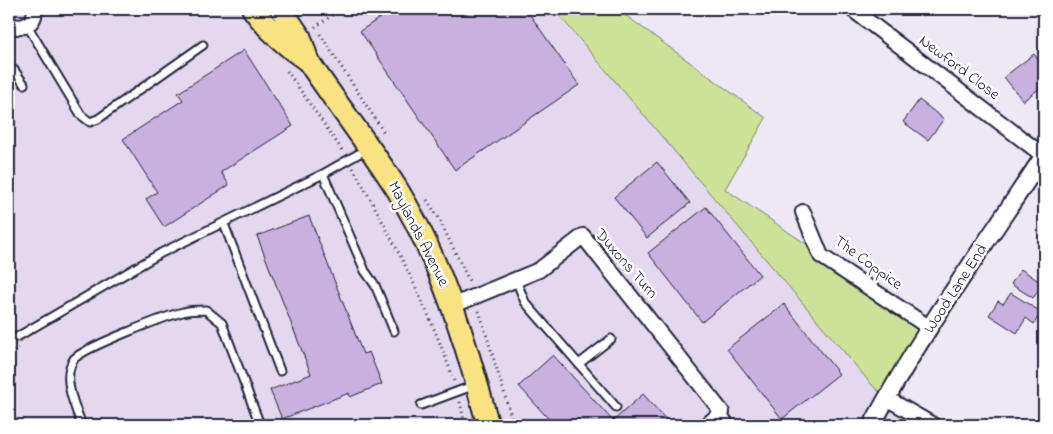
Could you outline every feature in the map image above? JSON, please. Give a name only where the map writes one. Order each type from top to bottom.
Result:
[{"type":"main road","name":"Maylands Avenue","points":[[253,9],[263,17],[291,49],[308,61]]},
{"type":"main road","name":"Maylands Avenue","points":[[281,9],[300,37],[308,61],[369,147],[402,198],[454,305],[478,384],[488,425]]},
{"type":"street","points":[[9,24],[19,27],[27,25],[34,17],[36,9]]},
{"type":"street","name":"Newford Close","points":[[852,9],[1044,155]]},
{"type":"street","name":"Wood Lane End","points":[[872,425],[886,398],[930,328],[1044,155]]},
{"type":"street","name":"The Coppice","points":[[803,212],[821,256],[930,328]]},
{"type":"street","name":"Duxons Turn","points":[[454,305],[539,270],[583,236],[722,412]]},
{"type":"street","points":[[886,398],[933,425]]},
{"type":"street","points":[[708,425],[722,412]]},
{"type":"lane","points":[[27,25],[81,114],[90,122],[98,119],[203,45]]},
{"type":"lane","points":[[9,69],[14,70],[24,84]]},
{"type":"lane","points":[[18,337],[161,253],[224,224],[323,174],[369,147]]},
{"type":"lane","points":[[323,174],[365,271],[375,285],[394,331]]},
{"type":"lane","points":[[224,224],[280,370]]},
{"type":"lane","points":[[516,280],[525,302],[580,363],[616,407]]},
{"type":"lane","points":[[82,425],[70,392],[69,378],[74,360],[91,348],[183,312],[206,310],[222,323],[260,425]]},
{"type":"lane","points":[[580,363],[611,339]]},
{"type":"lane","points":[[421,405],[478,384]]},
{"type":"lane","points":[[722,412],[730,425]]},
{"type":"path","points":[[300,37],[341,9]]},
{"type":"path","points":[[283,64],[339,146]]},
{"type":"path","points":[[359,178],[385,223],[419,292],[441,344],[452,377]]},
{"type":"path","points":[[460,404],[465,425]]},
{"type":"shaded area","points":[[9,9],[554,9],[872,385],[918,425],[9,425]]},
{"type":"green space","points":[[554,9],[617,9],[766,118],[725,189],[930,328],[886,398],[872,385]]},
{"type":"building","points":[[393,9],[526,9],[579,85],[455,170],[360,31]]},
{"type":"building","points":[[244,50],[293,126],[221,172],[229,185],[164,227],[146,199],[157,192],[123,139],[183,100],[178,93]]},
{"type":"building","points":[[1034,54],[1044,68],[1044,85],[1023,101],[1004,77]]},
{"type":"building","points":[[919,100],[944,119],[928,140],[903,122]]},
{"type":"building","points":[[657,162],[690,203],[647,238],[614,197]]},
{"type":"building","points":[[706,207],[760,275],[702,322],[648,253]]},
{"type":"building","points":[[309,216],[363,354],[369,352],[382,384],[350,397],[349,393],[282,419],[270,390],[311,374],[257,236]]},
{"type":"building","points":[[1021,269],[1043,284],[1033,298],[1011,284]]},
{"type":"building","points":[[1011,293],[1041,312],[1034,324],[1026,318],[1017,333],[989,315],[998,301],[1003,304]]},
{"type":"building","points":[[784,304],[839,374],[782,419],[727,349]]},
{"type":"building","points":[[553,355],[613,421],[643,394],[671,425],[554,425],[519,386]]},
{"type":"building","points":[[909,417],[918,425],[904,425]]}]
